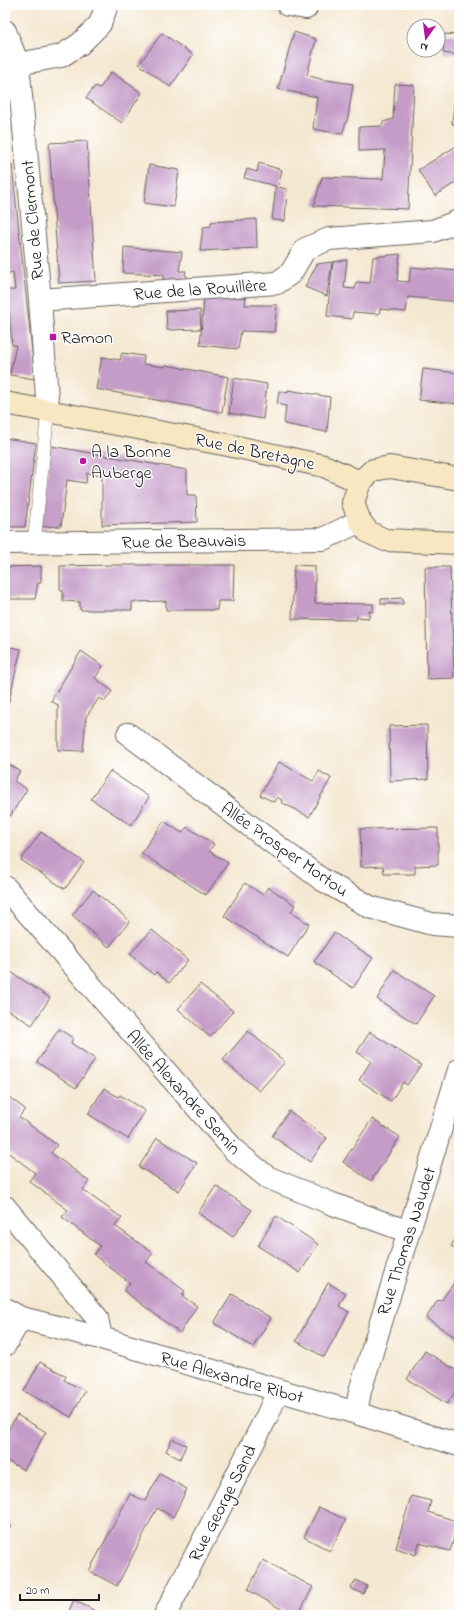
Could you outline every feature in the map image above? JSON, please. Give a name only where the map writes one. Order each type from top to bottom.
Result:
[{"type":"main road","name":"Rue de Bretagne","points":[[5,403],[228,445],[324,466],[360,482]]},
{"type":"main road","points":[[459,479],[390,467],[373,470],[360,482],[353,503],[360,521],[368,532],[385,540],[459,543]]},
{"type":"street","points":[[18,64],[61,56],[80,44],[100,24],[107,5]]},
{"type":"street","name":"Rue de Clermont","points":[[5,31],[18,64],[40,300],[48,411]]},
{"type":"street","name":"Rue de la Rouillère","points":[[40,300],[277,283],[291,272],[305,249],[329,239],[434,231],[459,221]]},
{"type":"street","name":"Rue de Beauvais","points":[[5,543],[322,539],[360,521]]},
{"type":"street","name":"Allée Prosper Mortou","points":[[128,734],[320,879],[370,907],[432,924],[459,926]]},
{"type":"street","name":"Allée Alexandre Semin","points":[[5,887],[235,1151],[267,1177],[330,1203],[409,1232]]},
{"type":"street","name":"Rue Thomas Naudet","points":[[356,1413],[362,1384],[459,1070]]},
{"type":"street","points":[[5,1207],[97,1318],[101,1338]]},
{"type":"street","points":[[5,1345],[13,1313]]},
{"type":"street","name":"Rue Alexandre Ribot","points":[[13,1313],[356,1413],[459,1445]]},
{"type":"street","name":"Rue George Sand","points":[[165,1615],[264,1423],[278,1391]]},
{"type":"lane","points":[[34,543],[48,411]]},
{"type":"building","points":[[294,32],[316,39],[307,75],[320,79],[353,84],[348,117],[342,134],[313,129],[317,97],[278,89]]},
{"type":"building","points":[[162,33],[193,55],[170,87],[139,64]]},
{"type":"building","points":[[446,34],[459,35],[459,55],[446,53]]},
{"type":"building","points":[[459,67],[459,125],[452,124]]},
{"type":"building","points":[[111,72],[142,93],[122,123],[86,98],[95,86],[100,88]]},
{"type":"building","points":[[395,84],[414,85],[408,209],[314,206],[322,177],[383,179],[385,150],[359,151],[359,127],[382,126],[383,122],[393,119]]},
{"type":"building","points":[[87,141],[96,281],[59,283],[49,143]]},
{"type":"building","points":[[458,145],[459,180],[435,196],[418,170]]},
{"type":"building","points":[[259,163],[282,170],[278,187],[287,189],[285,221],[272,220],[276,186],[244,178],[247,169],[257,172]]},
{"type":"building","points":[[5,165],[12,165],[35,379],[10,375],[16,345],[12,345],[7,290],[15,290],[13,272],[5,274]]},
{"type":"building","points":[[149,165],[179,170],[174,207],[144,203]]},
{"type":"building","points":[[256,219],[257,248],[200,251],[203,227],[211,226],[211,222]]},
{"type":"building","points":[[124,247],[182,252],[179,271],[186,271],[185,275],[187,276],[185,282],[163,282],[164,275],[123,273]]},
{"type":"building","points":[[400,254],[397,281],[409,282],[411,267],[459,271],[459,302],[408,297],[406,312],[380,309],[379,314],[353,312],[352,319],[327,316],[333,262],[347,260],[344,288],[355,289],[356,282],[370,283],[373,257]]},
{"type":"building","points":[[332,262],[327,296],[305,287],[317,264]]},
{"type":"building","points":[[246,297],[245,305],[277,305],[274,332],[241,331],[238,349],[200,345],[204,299]]},
{"type":"building","points":[[200,310],[201,329],[167,330],[166,311]]},
{"type":"building","points":[[122,353],[144,356],[143,364],[165,367],[166,365],[228,377],[222,412],[96,389],[102,357],[120,360]]},
{"type":"building","points":[[423,369],[459,373],[459,404],[419,400]]},
{"type":"building","points":[[234,378],[267,384],[263,419],[229,413]]},
{"type":"building","points":[[288,390],[330,397],[327,432],[284,424],[286,406],[277,404],[279,391],[288,393]]},
{"type":"building","points":[[5,438],[36,443],[25,527],[5,527]]},
{"type":"building","points":[[51,446],[187,470],[187,495],[196,495],[197,522],[102,525],[102,475],[87,473],[86,483],[67,480],[61,526],[40,527]]},
{"type":"building","points":[[234,565],[233,601],[218,601],[217,610],[166,610],[166,601],[132,602],[132,610],[80,610],[80,602],[63,601],[63,591],[60,589],[60,566]]},
{"type":"building","points":[[294,565],[315,566],[315,603],[373,604],[373,612],[369,611],[369,618],[357,617],[356,620],[292,619]]},
{"type":"building","points":[[41,566],[41,583],[38,583],[35,599],[5,599],[5,567]]},
{"type":"building","points":[[425,567],[450,567],[454,678],[427,679]]},
{"type":"building","points":[[403,598],[403,604],[381,604],[381,599]]},
{"type":"building","points":[[5,646],[21,649],[7,709],[5,709]]},
{"type":"building","points":[[81,651],[103,666],[95,678],[112,691],[105,701],[99,698],[86,717],[83,751],[58,750],[58,705],[51,701]]},
{"type":"building","points":[[427,725],[428,779],[390,781],[389,726]]},
{"type":"building","points":[[5,762],[20,771],[14,781],[27,789],[9,818],[5,815]]},
{"type":"building","points":[[279,762],[313,781],[319,771],[331,778],[309,817],[281,802],[282,800],[277,797],[274,802],[260,795]]},
{"type":"building","points":[[110,771],[149,797],[131,825],[91,799]]},
{"type":"building","points":[[164,821],[182,833],[187,827],[214,844],[209,851],[228,863],[206,895],[141,853]]},
{"type":"building","points":[[438,828],[438,865],[415,866],[415,874],[384,874],[383,866],[361,867],[360,829]]},
{"type":"building","points":[[41,832],[84,862],[65,889],[21,860]]},
{"type":"building","points":[[245,883],[263,895],[268,887],[295,905],[291,912],[309,924],[288,957],[224,916]]},
{"type":"building","points":[[93,890],[130,921],[109,947],[72,915]]},
{"type":"building","points":[[152,930],[188,960],[169,983],[156,972],[154,975],[130,954]]},
{"type":"building","points":[[334,933],[373,958],[353,988],[314,962]]},
{"type":"building","points":[[394,970],[434,996],[416,1024],[377,999]]},
{"type":"building","points":[[11,972],[50,998],[32,1025],[5,1008],[5,981]]},
{"type":"building","points":[[200,984],[233,1011],[210,1037],[178,1009]]},
{"type":"building","points":[[59,1029],[73,1038],[71,1043],[95,1059],[76,1088],[37,1062]]},
{"type":"building","points":[[248,1031],[285,1062],[259,1091],[223,1060]]},
{"type":"building","points":[[370,1032],[421,1065],[407,1085],[403,1082],[391,1101],[359,1080],[371,1061],[357,1052]]},
{"type":"building","points":[[104,1088],[118,1097],[120,1095],[145,1111],[128,1139],[88,1114]]},
{"type":"building","points":[[5,1094],[25,1109],[19,1117],[57,1145],[51,1153],[89,1181],[83,1190],[122,1218],[115,1226],[153,1253],[146,1262],[185,1291],[182,1296],[197,1306],[180,1333],[124,1291],[130,1283],[94,1255],[100,1246],[62,1217],[68,1210],[29,1181],[35,1173],[5,1150]]},
{"type":"building","points":[[289,1111],[327,1138],[310,1162],[272,1136]]},
{"type":"building","points":[[372,1119],[400,1137],[371,1181],[343,1162]]},
{"type":"building","points":[[157,1138],[197,1163],[179,1191],[139,1167]]},
{"type":"building","points":[[216,1186],[252,1210],[233,1237],[198,1213]]},
{"type":"building","points":[[276,1216],[318,1244],[300,1273],[258,1246]]},
{"type":"building","points":[[459,1233],[459,1252],[451,1246]]},
{"type":"building","points":[[455,1281],[459,1283],[458,1339],[426,1318],[438,1300],[441,1301]]},
{"type":"building","points":[[328,1283],[346,1293],[339,1306],[349,1312],[324,1357],[296,1341]]},
{"type":"building","points":[[232,1294],[271,1318],[253,1347],[214,1323]]},
{"type":"building","points":[[425,1351],[459,1372],[459,1386],[447,1404],[407,1379]]},
{"type":"building","points":[[40,1362],[66,1376],[64,1380],[85,1391],[71,1417],[24,1391]]},
{"type":"building","points":[[17,1415],[46,1432],[24,1470],[5,1460],[5,1435]]},
{"type":"building","points":[[172,1439],[186,1445],[180,1459],[166,1451]]},
{"type":"building","points":[[160,1474],[187,1489],[173,1517],[157,1508],[117,1586],[89,1571],[130,1494],[145,1501]]},
{"type":"building","points":[[411,1496],[431,1501],[428,1512],[459,1522],[450,1551],[419,1543],[416,1555],[396,1548]]},
{"type":"building","points":[[319,1507],[346,1520],[330,1551],[304,1537]]},
{"type":"building","points":[[5,1523],[11,1526],[5,1536]]},
{"type":"building","points":[[263,1560],[313,1587],[298,1615],[283,1610],[248,1590]]},
{"type":"building","points":[[356,1580],[367,1586],[363,1594],[351,1588]]},
{"type":"building","points":[[74,1600],[103,1615],[67,1615]]},
{"type":"place","name":"Ramon","points":[[53,337]]},
{"type":"place","name":"A la Bonne Auberge","points":[[83,461]]}]
